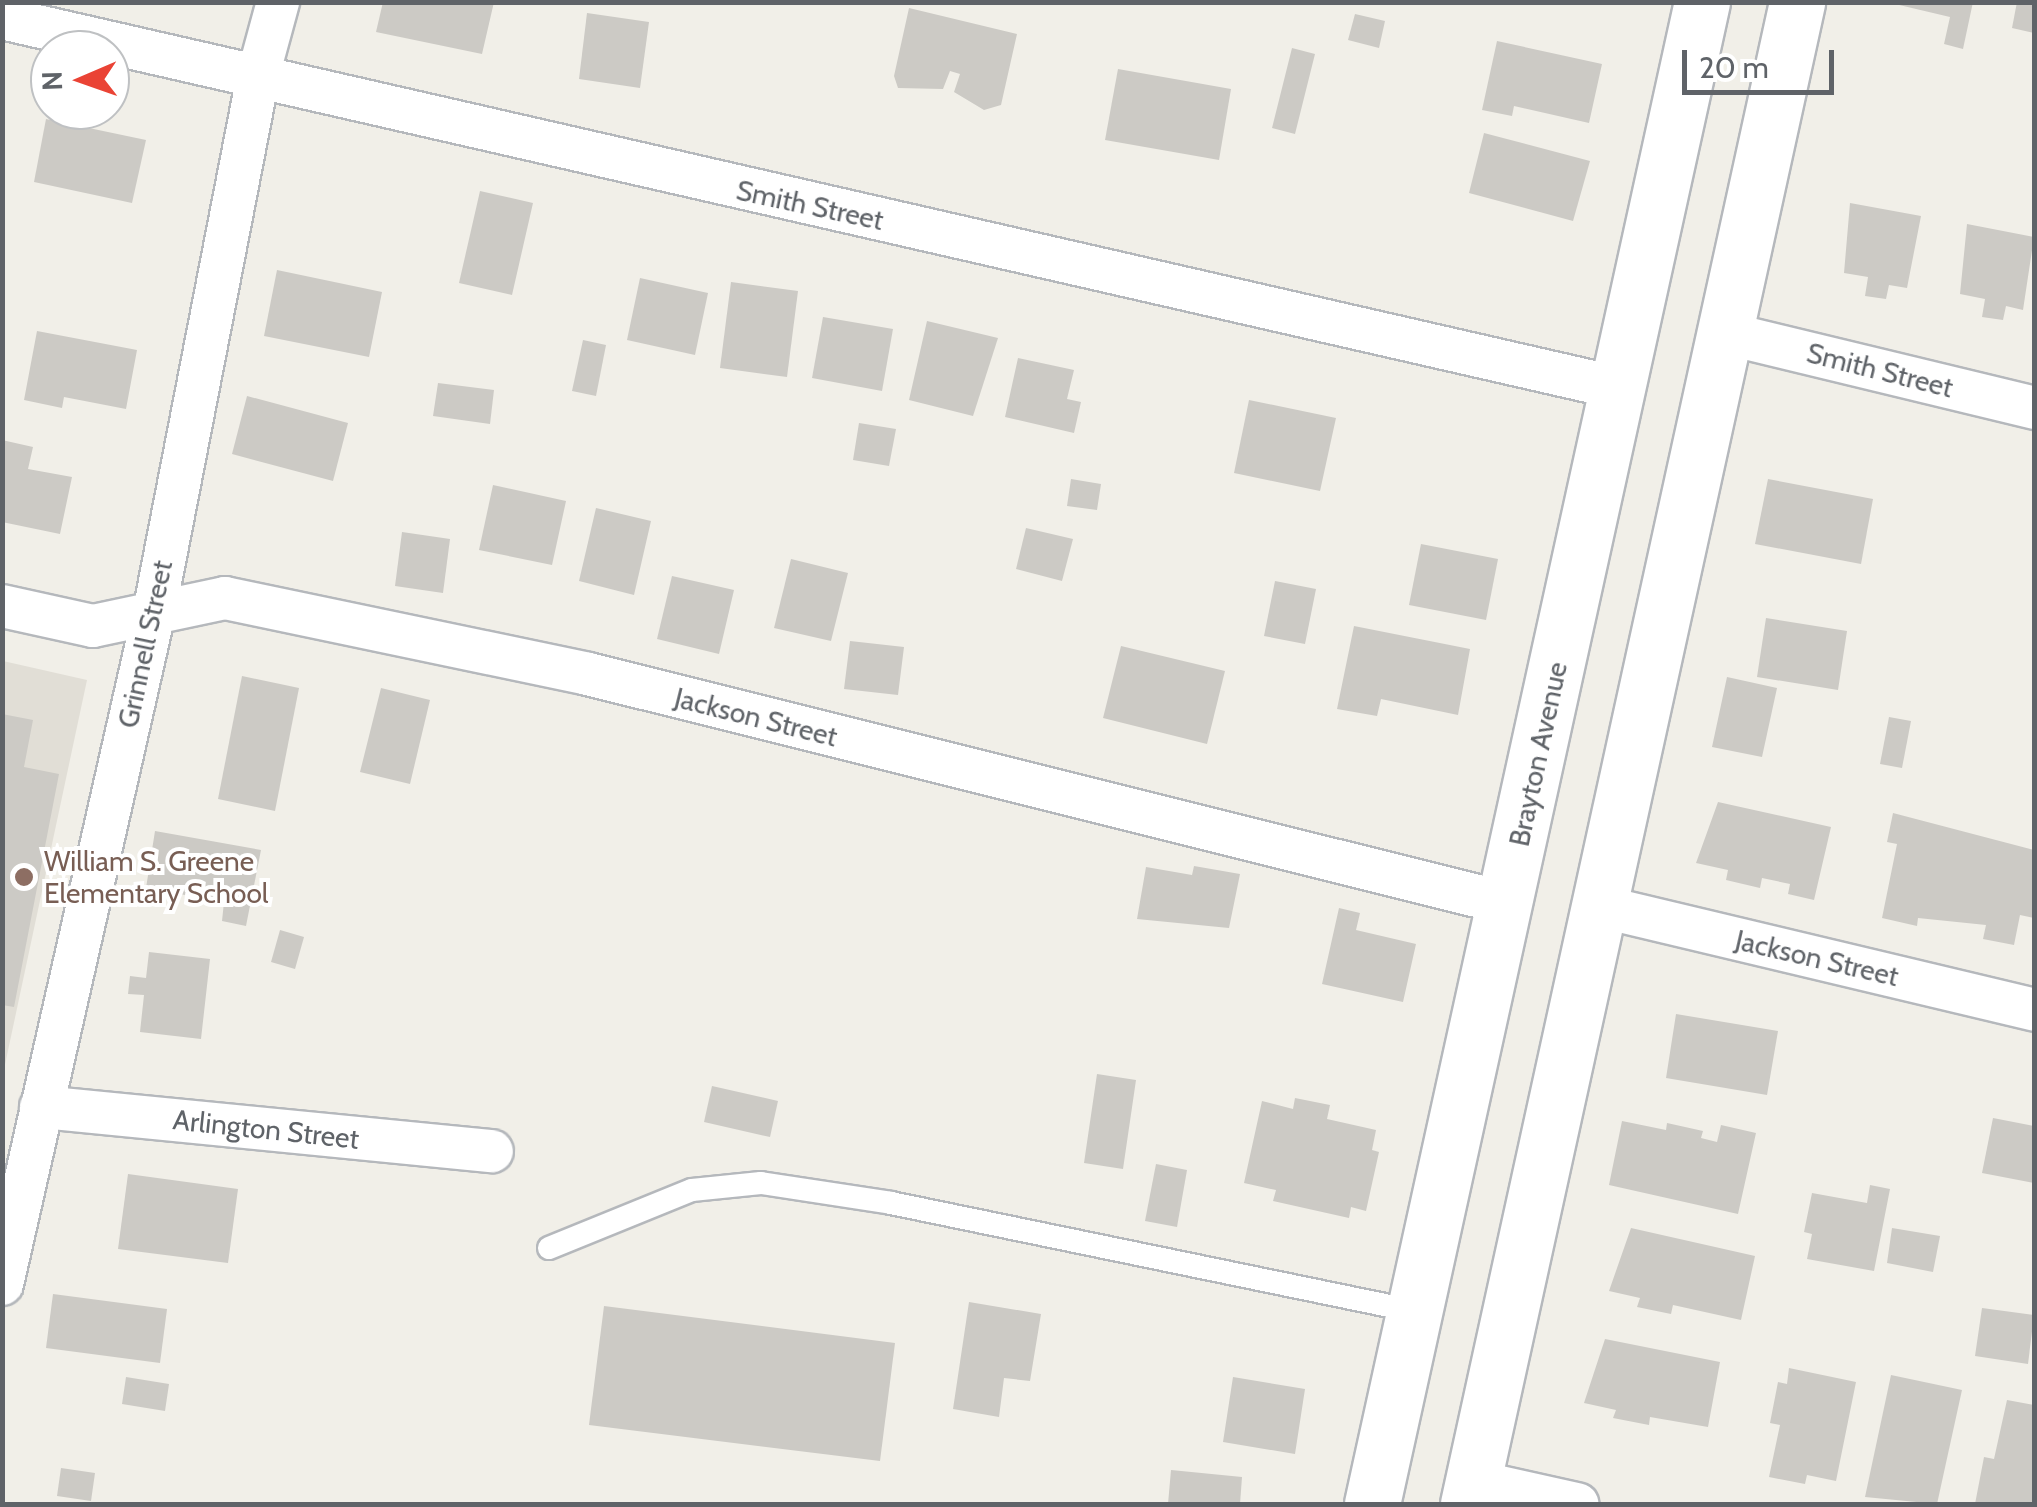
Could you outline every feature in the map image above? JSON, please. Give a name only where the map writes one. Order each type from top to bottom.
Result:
[{"type":"main road","name":"Brayton Avenue","points":[[1372,1504],[1702,2]]},
{"type":"main road","points":[[1471,1493],[1797,2]]},
{"type":"street","name":"Grinnell Street","points":[[2,1284],[154,613],[258,72],[278,2]]},
{"type":"street","name":"Smith Street","points":[[2,18],[258,72],[678,176],[1619,388]]},
{"type":"street","name":"Smith Street","points":[[1726,333],[2034,408]]},
{"type":"street","name":"Jackson Street","points":[[2,606],[77,626],[225,598],[568,670],[1506,903]]},
{"type":"street","name":"Jackson Street","points":[[1599,906],[2034,1010]]},
{"type":"street","name":"Arlington Street","points":[[40,1108],[492,1151]]},
{"type":"street","points":[[1471,1493],[1578,1504]]},
{"type":"lane","points":[[549,1248],[692,1190],[761,1183],[890,1203],[1414,1310]]},
{"type":"shaded area","name":"William S. Greene Elementary School","points":[[3,661],[87,680],[3,1074]]},
{"type":"building","points":[[383,2],[494,2],[482,54],[376,32]]},
{"type":"building","points":[[1973,2],[1963,49],[1944,44],[1950,17],[1895,4]]},
{"type":"building","points":[[2017,2],[2034,2],[2034,33],[2012,28]]},
{"type":"building","points":[[909,8],[1017,34],[1001,105],[984,110],[954,92],[960,74],[950,71],[943,89],[898,88],[894,76]]},
{"type":"building","points":[[587,13],[649,22],[640,88],[579,79]]},
{"type":"building","points":[[1355,14],[1385,21],[1379,48],[1348,40]]},
{"type":"building","points":[[1497,41],[1602,64],[1589,123],[1514,106],[1512,116],[1482,110]]},
{"type":"building","points":[[1292,48],[1315,54],[1295,134],[1272,128]]},
{"type":"building","points":[[1118,69],[1231,89],[1219,160],[1105,140]]},
{"type":"building","points":[[44,130],[98,130],[146,140],[132,203],[34,182]]},
{"type":"building","points":[[1484,133],[1590,161],[1573,221],[1469,193]]},
{"type":"building","points":[[480,191],[533,203],[512,295],[459,283]]},
{"type":"building","points":[[1850,203],[1921,216],[1907,288],[1889,285],[1886,299],[1865,296],[1868,277],[1844,273]]},
{"type":"building","points":[[1967,224],[2034,237],[2023,310],[2006,306],[2003,320],[1982,317],[1985,299],[1960,294]]},
{"type":"building","points":[[277,270],[382,292],[369,357],[264,336]]},
{"type":"building","points":[[640,278],[708,293],[695,355],[627,340]]},
{"type":"building","points":[[731,282],[798,291],[787,377],[720,368]]},
{"type":"building","points":[[823,317],[893,329],[882,391],[812,378]]},
{"type":"building","points":[[927,321],[998,338],[973,416],[909,400]]},
{"type":"building","points":[[37,331],[137,350],[126,409],[64,397],[62,408],[24,400]]},
{"type":"building","points":[[583,340],[606,345],[596,396],[572,391]]},
{"type":"building","points":[[1018,358],[1074,370],[1067,399],[1081,402],[1074,433],[1005,417]]},
{"type":"building","points":[[438,383],[494,390],[490,424],[433,416]]},
{"type":"building","points":[[247,396],[348,423],[333,481],[232,454]]},
{"type":"building","points":[[1249,400],[1336,418],[1320,491],[1234,473]]},
{"type":"building","points":[[859,423],[896,429],[889,466],[853,460]]},
{"type":"building","points":[[2,440],[33,447],[28,469],[72,477],[60,534],[2,522]]},
{"type":"building","points":[[1071,479],[1101,484],[1097,510],[1067,506]]},
{"type":"building","points":[[1768,479],[1873,499],[1861,564],[1755,544]]},
{"type":"building","points":[[493,485],[566,501],[552,565],[479,550]]},
{"type":"building","points":[[596,508],[651,521],[634,595],[579,581]]},
{"type":"building","points":[[1026,528],[1073,539],[1062,581],[1016,569]]},
{"type":"building","points":[[402,532],[450,539],[443,593],[395,586]]},
{"type":"building","points":[[1421,544],[1498,559],[1486,620],[1409,605]]},
{"type":"building","points":[[791,559],[848,573],[831,641],[774,628]]},
{"type":"building","points":[[672,576],[734,590],[719,654],[657,639]]},
{"type":"building","points":[[1275,581],[1316,589],[1305,644],[1264,636]]},
{"type":"building","points":[[1766,618],[1847,631],[1838,690],[1757,677]]},
{"type":"building","points":[[1354,626],[1470,649],[1458,715],[1381,699],[1377,716],[1337,709]]},
{"type":"building","points":[[850,641],[904,647],[898,695],[844,689]]},
{"type":"building","points":[[1121,646],[1225,671],[1207,744],[1103,718]]},
{"type":"building","points":[[242,676],[299,688],[275,811],[218,799]]},
{"type":"building","points":[[1727,677],[1777,688],[1762,757],[1712,747]]},
{"type":"building","points":[[381,688],[430,700],[410,784],[360,772]]},
{"type":"building","points":[[2,714],[33,720],[24,767],[59,774],[14,1007],[2,1005]]},
{"type":"building","points":[[1889,717],[1911,721],[1902,768],[1880,764]]},
{"type":"building","points":[[1718,802],[1831,827],[1814,900],[1788,894],[1790,884],[1762,878],[1760,888],[1726,880],[1728,870],[1696,863]]},
{"type":"building","points":[[1893,813],[2034,850],[2034,918],[2020,915],[2014,945],[1983,939],[1986,925],[1918,918],[1917,926],[1882,918],[1897,844],[1887,842]]},
{"type":"building","points":[[155,831],[261,850],[246,926],[222,921],[224,902],[146,888]]},
{"type":"building","points":[[1194,866],[1240,874],[1229,928],[1137,919],[1146,867],[1192,875]]},
{"type":"building","points":[[1339,908],[1360,913],[1356,930],[1416,944],[1403,1002],[1322,984]]},
{"type":"building","points":[[280,930],[304,937],[295,969],[271,962]]},
{"type":"building","points":[[149,952],[210,959],[201,1039],[140,1032],[144,995],[128,994],[130,976],[146,978]]},
{"type":"building","points":[[1676,1014],[1778,1031],[1767,1095],[1666,1078]]},
{"type":"building","points":[[1097,1074],[1136,1080],[1123,1169],[1084,1163]]},
{"type":"building","points":[[712,1086],[778,1101],[770,1137],[704,1122]]},
{"type":"building","points":[[1295,1098],[1330,1105],[1327,1119],[1376,1130],[1372,1150],[1379,1152],[1366,1211],[1351,1207],[1349,1218],[1273,1201],[1276,1190],[1244,1183],[1262,1101],[1293,1109]]},
{"type":"building","points":[[1993,1118],[2034,1126],[2034,1183],[1982,1173]]},
{"type":"building","points":[[1622,1121],[1666,1130],[1667,1123],[1703,1131],[1701,1138],[1717,1142],[1721,1125],[1756,1133],[1738,1214],[1609,1185]]},
{"type":"building","points":[[1156,1164],[1187,1170],[1177,1227],[1145,1221]]},
{"type":"building","points":[[128,1174],[238,1189],[228,1263],[118,1249]]},
{"type":"building","points":[[1870,1185],[1890,1189],[1874,1271],[1807,1259],[1812,1234],[1804,1232],[1812,1193],[1867,1203]]},
{"type":"building","points":[[1631,1228],[1755,1256],[1741,1320],[1673,1305],[1671,1314],[1637,1307],[1640,1298],[1609,1291]]},
{"type":"building","points":[[1892,1228],[1940,1236],[1933,1272],[1887,1263]]},
{"type":"building","points":[[53,1294],[167,1309],[160,1363],[46,1348]]},
{"type":"building","points":[[969,1302],[1041,1314],[1030,1381],[1004,1378],[999,1417],[953,1409]]},
{"type":"building","points":[[604,1306],[895,1343],[880,1461],[589,1425]]},
{"type":"building","points":[[1982,1308],[2034,1315],[2028,1364],[1975,1356]]},
{"type":"building","points":[[1605,1339],[1720,1362],[1708,1427],[1650,1417],[1649,1425],[1613,1418],[1616,1410],[1584,1403]]},
{"type":"building","points":[[1789,1368],[1856,1382],[1836,1481],[1807,1475],[1805,1484],[1769,1477],[1780,1425],[1770,1423],[1778,1382],[1787,1384]]},
{"type":"building","points":[[1891,1375],[1962,1390],[1937,1504],[1865,1497]]},
{"type":"building","points":[[126,1377],[169,1384],[165,1411],[122,1404]]},
{"type":"building","points":[[1233,1377],[1305,1389],[1295,1454],[1223,1442]]},
{"type":"building","points":[[2007,1400],[2034,1405],[2034,1504],[1975,1504],[1984,1457],[1994,1459]]},
{"type":"building","points":[[61,1468],[95,1473],[91,1501],[57,1496]]},
{"type":"building","points":[[1171,1470],[1242,1477],[1240,1504],[1168,1504]]},
{"type":"place","name":"William S. Greene Elementary School","points":[[24,877]]}]
